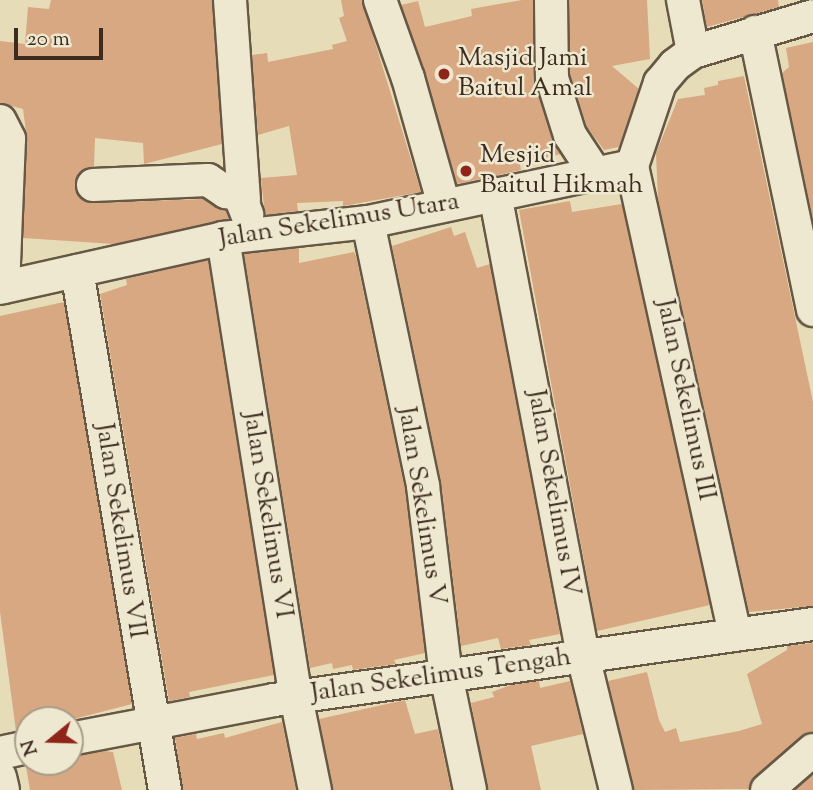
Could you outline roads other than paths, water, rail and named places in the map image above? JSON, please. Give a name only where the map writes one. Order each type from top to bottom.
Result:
[{"type":"street","name":"Jalan Sekelimus VI","points":[[230,0],[244,200],[237,237],[296,697],[315,790]]},
{"type":"street","points":[[380,0],[408,78],[444,205]]},
{"type":"street","points":[[551,0],[552,78],[570,135],[595,173]]},
{"type":"street","points":[[683,0],[693,52]]},
{"type":"street","points":[[632,166],[660,83],[693,52],[813,16]]},
{"type":"street","points":[[755,32],[813,310]]},
{"type":"street","points":[[0,121],[9,139],[2,288]]},
{"type":"street","name":"Jalan Sekelimus Utara","points":[[2,288],[237,237],[368,222],[632,166]]},
{"type":"street","name":"Jalan Sekelimus III","points":[[632,166],[735,635]]},
{"type":"street","points":[[93,185],[208,180],[244,200]]},
{"type":"street","name":"Jalan Sekelimus IV","points":[[495,194],[583,656],[616,790]]},
{"type":"street","name":"Jalan Sekelimus V","points":[[368,222],[423,486],[446,675],[470,790]]},
{"type":"street","name":"Jalan Sekelimus VII","points":[[77,271],[151,724],[165,790]]},
{"type":"street","name":"Jalan Sekelimus Tengah","points":[[84,736],[296,697],[813,624]]},
{"type":"street","points":[[767,790],[813,750]]},
{"type":"street","points":[[0,777],[3,790]]},
{"type":"place","name":"Masjid Jami Baitul Amal","points":[[444,74]]},
{"type":"place","name":"Mesjid Baitul Hikmah","points":[[466,171]]}]
